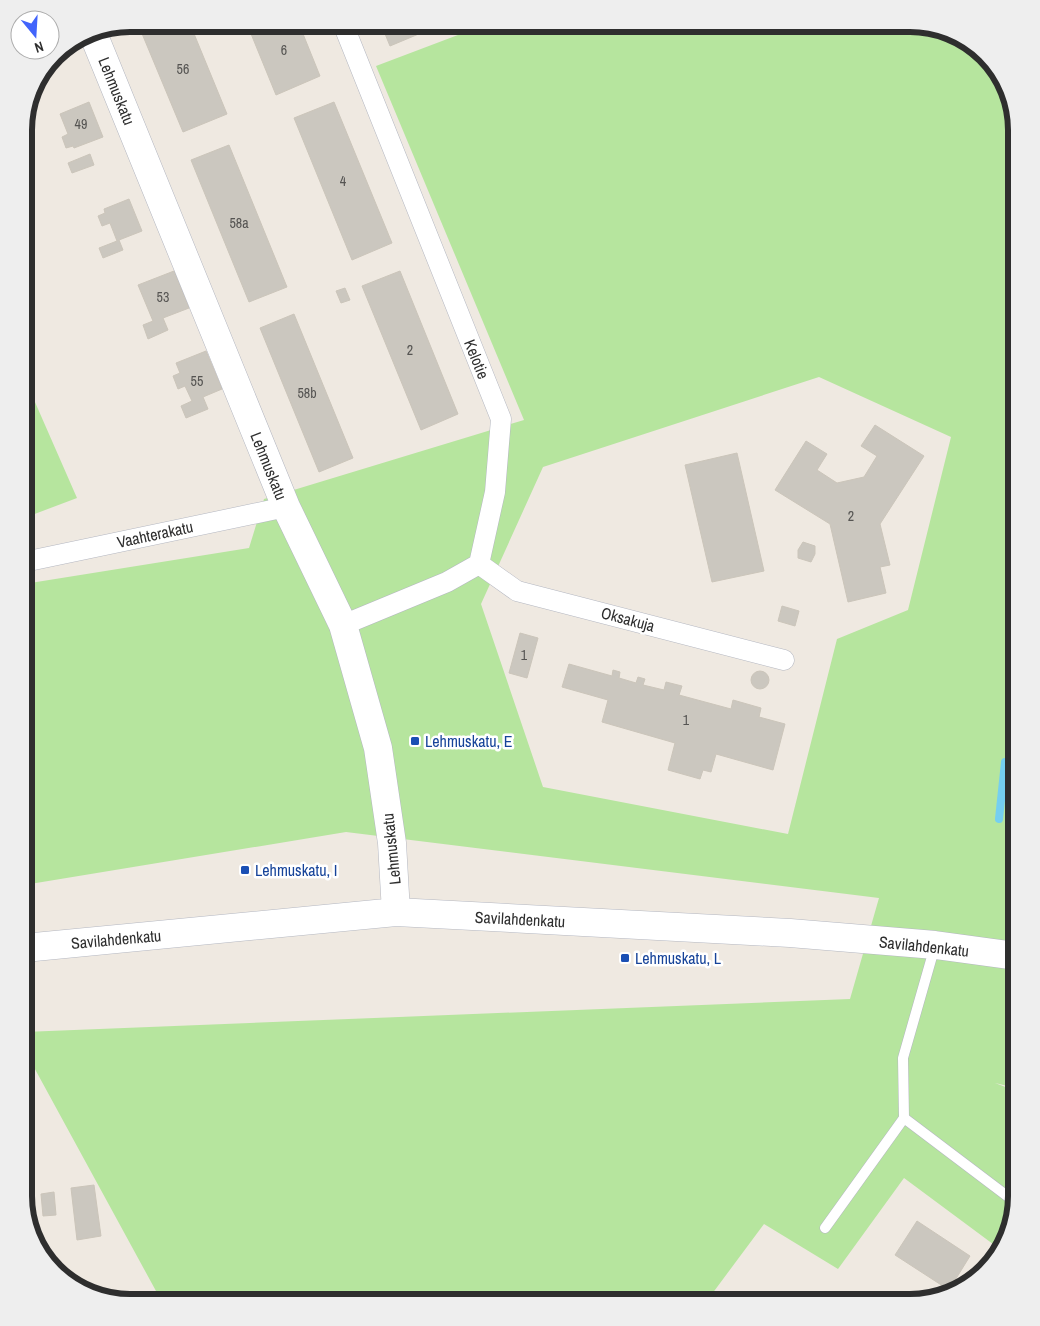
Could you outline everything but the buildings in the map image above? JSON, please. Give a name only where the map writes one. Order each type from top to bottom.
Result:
[{"type":"main road","name":"Lehmuskatu","points":[[95,39],[286,507],[343,625],[378,748],[392,843],[396,912]]},
{"type":"main road","name":"Savilahdenkatu","points":[[32,947],[396,912],[790,933],[935,946],[1008,955]]},
{"type":"street","name":"Kelotie","points":[[348,33],[501,419],[495,492],[479,564]]},
{"type":"street","name":"Vaahterakatu","points":[[33,560],[286,507]]},
{"type":"street","points":[[343,625],[447,582],[479,564]]},
{"type":"street","name":"Oksakuja","points":[[479,564],[517,591],[784,660]]},
{"type":"lane","points":[[825,1228],[904,1118],[903,1058],[935,946]]},
{"type":"lane","points":[[904,1118],[1008,1197]]},
{"type":"green space","points":[[463,33],[916,33],[929,34],[959,46],[974,57],[991,76],[1004,105],[1008,130],[1008,1086],[995,1083],[1008,1088],[1008,1196],[1004,1221],[994,1245],[904,1178],[838,1269],[764,1224],[712,1294],[158,1294],[32,1064],[32,1032],[850,999],[879,898],[346,832],[32,884],[33,583],[249,548],[264,499],[524,420],[376,66]],"holes":[[[819,377],[951,437],[908,610],[837,639],[788,834],[543,787],[481,604],[543,467]]]},
{"type":"green space","points":[[33,397],[77,498],[33,515]]},
{"type":"waterway","points":[[999,819],[1005,762]]},
{"type":"place","name":"Lehmuskatu, E","points":[[415,741]]},
{"type":"place","name":"Lehmuskatu, I","points":[[245,870]]},
{"type":"place","name":"Lehmuskatu, L","points":[[625,958]]}]
